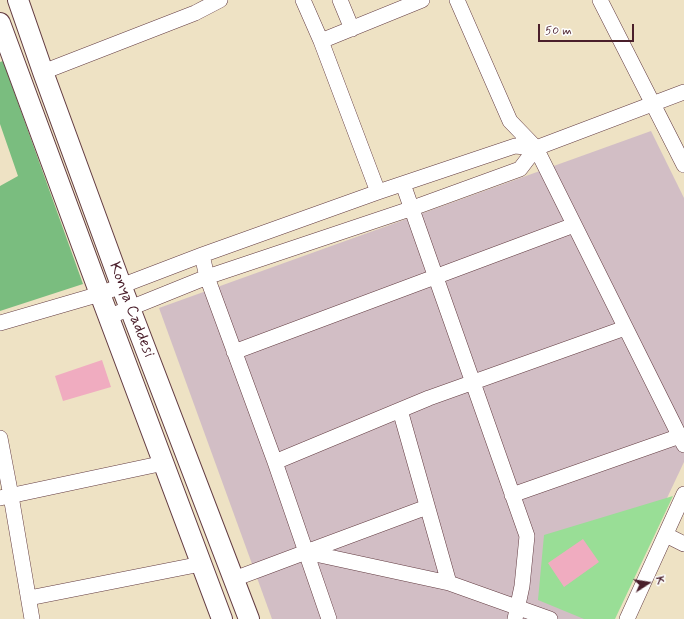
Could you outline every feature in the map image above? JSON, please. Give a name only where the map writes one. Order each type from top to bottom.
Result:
[{"type":"main road","name":"Konya Caddesi","points":[[18,0],[121,285],[249,619]]},
{"type":"main road","name":"Konya Caddesi","points":[[0,23],[5,50],[100,294],[222,619]]},
{"type":"street","points":[[43,72],[193,6],[220,0]]},
{"type":"street","points":[[303,0],[321,41],[378,192]]},
{"type":"street","points":[[340,0],[352,29]]},
{"type":"street","points":[[321,41],[422,0]]},
{"type":"street","points":[[457,0],[510,121],[536,148],[682,441],[512,495]]},
{"type":"street","points":[[600,0],[652,105],[684,165]]},
{"type":"street","points":[[0,323],[100,294],[202,255],[378,192],[515,146],[536,148],[684,92]]},
{"type":"street","points":[[108,317],[208,278],[520,169],[536,148]]},
{"type":"street","points":[[403,184],[527,536],[522,586],[516,613]]},
{"type":"street","points":[[234,352],[574,225]]},
{"type":"street","points":[[202,255],[208,278],[275,462],[329,619]]},
{"type":"street","points":[[275,462],[429,398],[625,328]]},
{"type":"street","points":[[400,410],[449,583]]},
{"type":"street","points":[[0,438],[6,497],[29,598],[32,619]]},
{"type":"street","points":[[6,497],[164,463]]},
{"type":"street","points":[[627,619],[684,494]]},
{"type":"street","points":[[234,579],[427,507]]},
{"type":"street","points":[[666,535],[684,544]]},
{"type":"street","points":[[306,552],[449,583],[516,613],[550,619]]},
{"type":"street","points":[[29,598],[201,564]]},
{"type":"shaded area","points":[[651,131],[684,198],[684,462],[610,619],[272,619],[159,308]]},
{"type":"green space","points":[[3,61],[83,284],[0,311],[0,186],[18,176],[0,124],[0,62]]},
{"type":"green space","points":[[673,496],[615,619],[584,619],[538,600],[544,535]]},
{"type":"building","points":[[102,360],[111,387],[63,401],[55,376]]},
{"type":"building","points":[[583,539],[599,562],[564,587],[548,563]]}]
